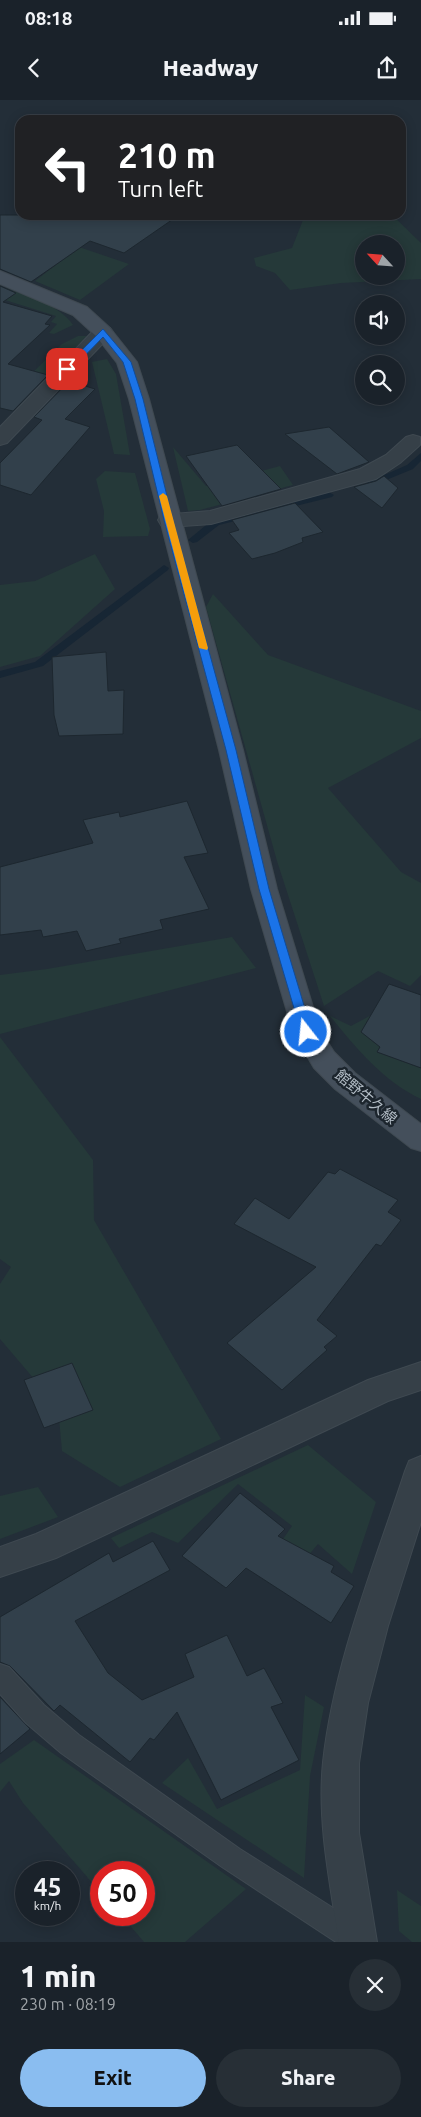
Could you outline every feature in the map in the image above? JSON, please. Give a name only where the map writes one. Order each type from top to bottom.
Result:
[{"type":"main road","name":"館野牛久線","points":[[0,277],[76,309],[103,332],[127,362],[139,399],[169,520],[231,750],[264,889],[306,1032],[324,1060],[345,1081],[421,1140]]},
{"type":"street","points":[[0,439],[103,332]]},
{"type":"street","points":[[169,520],[211,517],[368,474],[394,459],[413,441]]},
{"type":"street","points":[[0,1562],[44,1547],[378,1390],[421,1376]]},
{"type":"street","points":[[358,1941],[341,1833],[341,1763],[350,1703],[371,1626],[421,1472]]},
{"type":"lane","points":[[0,1676],[35,1714],[70,1744],[231,1858],[358,1941]]},
{"type":"green space","points":[[303,220],[397,220],[421,243],[421,279],[405,280],[405,235],[355,235],[355,282],[290,290],[275,273],[256,266],[254,258],[292,248]]},
{"type":"green space","points":[[79,247],[129,264],[80,300],[35,281]]},
{"type":"green space","points":[[4,288],[51,306],[73,325],[54,334],[49,333],[57,324],[51,322],[56,316],[5,300],[0,292]]},
{"type":"green space","points":[[78,336],[87,336],[42,381],[28,377],[62,344]]},
{"type":"green space","points":[[107,359],[116,374],[130,455],[114,454],[92,362]]},
{"type":"green space","points":[[173,447],[206,486],[280,466],[293,485],[200,510],[188,511]]},
{"type":"green space","points":[[105,471],[135,473],[150,529],[148,536],[103,537],[104,511],[96,479]]},
{"type":"green space","points":[[95,554],[115,589],[40,656],[0,667],[0,585],[35,581]]},
{"type":"green space","points":[[213,594],[268,655],[421,711],[421,738],[328,788],[401,872],[421,883],[421,975],[410,986],[378,971],[324,1006],[277,861],[206,607]]},
{"type":"green space","points":[[232,937],[256,968],[0,1034],[0,975],[47,969]]},
{"type":"green space","points":[[377,1012],[393,1020],[377,1052],[421,1068],[421,1099],[394,1083],[371,1063],[330,1016],[351,1026]]},
{"type":"green space","points":[[0,1037],[93,1160],[94,1220],[221,1439],[120,1487],[62,1451],[58,1407],[0,1339],[0,1284],[11,1267],[0,1259]]},
{"type":"green space","points":[[308,1445],[376,1502],[352,1574],[318,1544],[279,1590],[259,1574],[292,1526],[238,1484],[178,1543],[152,1532],[119,1548],[111,1538]]},
{"type":"green space","points":[[38,1487],[58,1517],[0,1539],[0,1496]]},
{"type":"green space","points":[[305,1695],[324,1707],[310,1776],[304,1878],[162,1783],[188,1758],[217,1809],[300,1770]]},
{"type":"green space","points":[[34,1740],[246,1889],[185,1942],[144,1942],[130,1926],[155,1926],[155,1861],[90,1861],[90,1880],[80,1869],[80,1861],[73,1861],[23,1803],[9,1781],[0,1792],[0,1764]]},
{"type":"green space","points":[[397,1890],[421,1906],[421,1942],[412,1942],[399,1931]]},
{"type":"building","points":[[0,215],[15,215],[15,220],[172,220],[124,253],[90,241],[31,282],[0,269]]},
{"type":"building","points":[[0,286],[16,293],[3,302],[52,316],[45,324],[50,325],[8,364],[48,375],[13,411],[0,408]]},
{"type":"building","points":[[69,381],[95,389],[65,419],[90,427],[31,495],[0,485],[0,463],[42,420],[34,417]]},
{"type":"building","points":[[329,427],[369,462],[337,474],[285,434]]},
{"type":"building","points":[[237,445],[281,489],[222,506],[186,456]]},
{"type":"building","points":[[384,476],[398,488],[382,508],[354,487],[376,481]]},
{"type":"building","points":[[295,503],[323,532],[302,538],[303,542],[275,553],[252,559],[229,533],[239,530],[232,520]]},
{"type":"building","points":[[106,652],[108,691],[124,690],[123,734],[59,736],[54,715],[52,657]]},
{"type":"building","points":[[187,801],[208,853],[184,857],[209,909],[160,920],[163,929],[119,939],[121,943],[86,951],[77,931],[43,937],[41,930],[0,935],[0,867],[93,843],[83,820],[119,812],[120,817]]},
{"type":"building","points":[[389,984],[421,995],[421,1068],[377,1052],[380,1047],[361,1032]]},
{"type":"building","points":[[340,1169],[398,1200],[388,1212],[401,1220],[381,1246],[376,1244],[317,1320],[337,1336],[324,1347],[327,1350],[282,1390],[227,1343],[316,1267],[234,1224],[255,1198],[289,1219],[328,1172],[335,1174]]},
{"type":"building","points":[[72,1363],[93,1410],[44,1428],[24,1380]]},
{"type":"building","points":[[240,1493],[285,1529],[278,1536],[334,1566],[331,1572],[354,1586],[331,1623],[246,1568],[226,1588],[182,1556]]},
{"type":"building","points":[[153,1541],[170,1570],[75,1621],[108,1673],[142,1700],[194,1677],[185,1654],[227,1635],[247,1676],[264,1668],[283,1703],[271,1707],[299,1760],[221,1800],[177,1712],[154,1740],[150,1738],[130,1762],[60,1705],[54,1711],[10,1666],[0,1662],[0,1617],[109,1553],[113,1562]]},
{"type":"building","points":[[0,1697],[30,1729],[0,1754]]},
{"type":"waterway","points":[[371,483],[410,467],[421,456]]},
{"type":"waterway","points":[[193,540],[215,523],[329,495]]},
{"type":"waterway","points":[[0,675],[39,664],[164,568]]},
{"type":"slow traffic","points":[[163,496],[203,648]]},
{"type":"route","points":[[67,369],[103,332],[127,362],[139,399],[169,520],[231,750],[264,889],[306,1032]]}]
